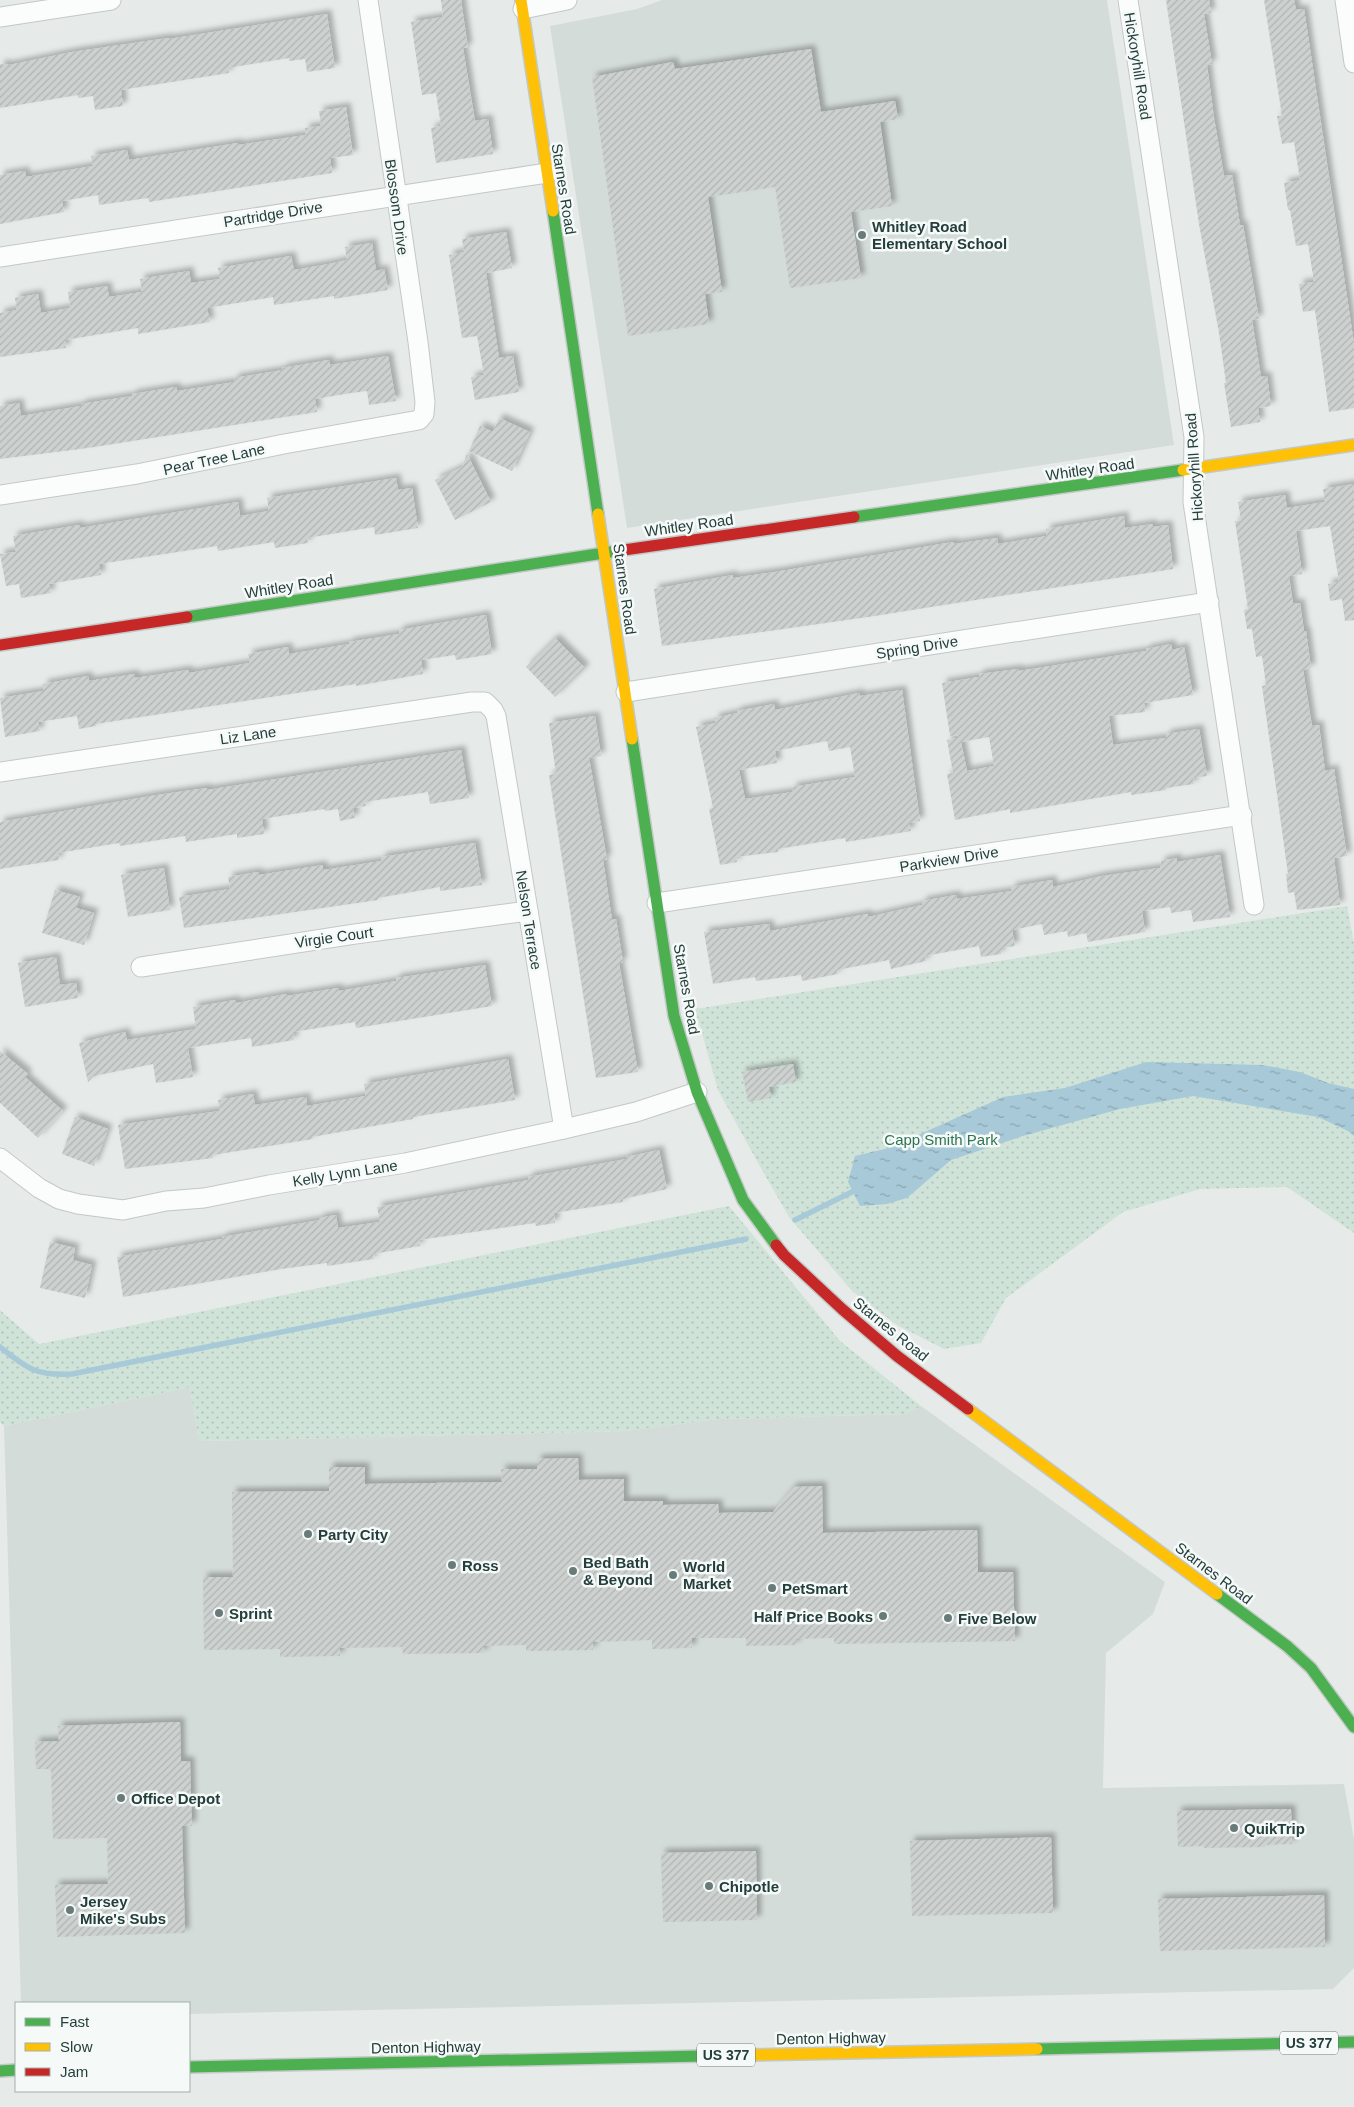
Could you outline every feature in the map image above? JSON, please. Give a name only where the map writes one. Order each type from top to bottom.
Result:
[{"type":"main road","name":"Starnes Road","points":[[522,4],[674,1016],[697,1092],[742,1200],[784,1255],[842,1309],[898,1356],[1287,1646],[1310,1668],[1354,1727]]},
{"type":"main road","name":"Whitley Road","points":[[0,645],[605,553],[1354,445]]},
{"type":"main road","name":"Denton Highway","points":[[190,2067],[1354,2042]]},
{"type":"main road","points":[[0,2071],[15,2070]]},
{"type":"street","points":[[0,17],[111,0]]},
{"type":"street","name":"Blossom Drive","points":[[368,0],[395,196],[418,342],[425,402],[424,414]]},
{"type":"street","points":[[522,4],[568,0]]},
{"type":"street","name":"Hickoryhill Road","points":[[1128,0],[1194,437],[1193,502],[1242,815],[1254,905]]},
{"type":"street","points":[[1345,0],[1354,63]]},
{"type":"street","name":"Partridge Drive","points":[[0,257],[547,173]]},
{"type":"street","name":"Pear Tree Lane","points":[[0,495],[137,474],[284,444],[419,420],[424,414]]},
{"type":"street","name":"Spring Drive","points":[[626,692],[1209,602]]},
{"type":"street","name":"Liz Lane","points":[[0,772],[472,702],[485,702],[494,710]]},
{"type":"street","name":"Nelson Terrace","points":[[494,710],[564,1129]]},
{"type":"street","name":"Parkview Drive","points":[[657,904],[1242,815]]},
{"type":"street","name":"Virgie Court","points":[[141,967],[355,934],[528,911]]},
{"type":"street","name":"Kelly Lynn Lane","points":[[0,1158],[40,1188],[59,1199],[78,1204],[123,1210],[166,1201],[204,1198],[269,1185],[405,1163],[636,1112],[697,1092]]},
{"type":"shaded area","name":"Whitley Road Elementary School","points":[[662,0],[1107,0],[1174,445],[627,528],[550,26],[637,9]]},
{"type":"shaded area","points":[[190,1387],[199,1441],[625,1431],[718,1419],[907,1414],[921,1406],[1165,1582],[1153,1614],[1106,1653],[1103,1788],[1344,1784],[1354,1839],[1354,1968],[1333,1989],[190,2014],[190,2002],[21,2002],[4,1426]]},
{"type":"green space","name":"Capp Smith Park","points":[[1347,906],[1354,943],[1354,1233],[1287,1187],[1200,1189],[1123,1212],[1006,1298],[981,1343],[944,1349],[897,1325],[852,1291],[789,1217],[718,1090],[695,1009]]},
{"type":"green space","points":[[729,1206],[840,1341],[921,1406],[907,1414],[718,1419],[625,1431],[199,1441],[190,1387],[4,1426],[0,1422],[0,1310],[39,1344]]},
{"type":"water","points":[[1146,1062],[1263,1065],[1300,1072],[1328,1083],[1354,1089],[1354,1136],[1348,1131],[1318,1117],[1193,1096],[1120,1109],[1023,1136],[951,1160],[907,1198],[887,1204],[860,1206],[848,1182],[855,1156],[889,1148],[1003,1097],[1065,1088]]},
{"type":"building","points":[[441,0],[461,0],[468,48],[463,48],[475,121],[488,119],[493,154],[436,163],[431,128],[441,126],[436,93],[422,95],[411,22],[443,17]]},
{"type":"building","points":[[1166,0],[1209,0],[1211,13],[1204,14],[1212,64],[1207,65],[1214,118],[1224,176],[1232,175],[1240,225],[1243,225],[1259,319],[1252,320],[1261,377],[1267,376],[1271,406],[1258,408],[1260,422],[1231,427],[1219,333],[1199,224]]},
{"type":"building","points":[[1264,0],[1294,0],[1296,10],[1304,9],[1354,344],[1354,408],[1329,412],[1315,310],[1303,312],[1299,284],[1314,282],[1308,244],[1296,246],[1290,210],[1288,210],[1284,183],[1300,180],[1294,142],[1282,144],[1277,116],[1282,116]]},
{"type":"building","points":[[327,14],[335,68],[307,72],[305,59],[289,61],[289,58],[228,68],[229,73],[121,90],[123,106],[95,110],[93,96],[78,98],[78,95],[0,108],[0,64],[9,65],[72,52]]},
{"type":"building","points":[[811,49],[821,112],[895,101],[898,119],[880,122],[892,206],[851,212],[861,278],[790,288],[775,187],[708,197],[722,292],[705,294],[709,324],[628,336],[592,77],[673,62],[675,69]]},
{"type":"building","points":[[346,107],[353,155],[330,158],[332,173],[149,202],[148,198],[99,205],[98,195],[62,201],[64,212],[0,224],[0,175],[25,171],[26,177],[93,166],[91,156],[127,150],[129,160],[238,143],[238,145],[306,135],[305,128],[321,126],[319,111]]},
{"type":"building","points":[[506,232],[512,268],[486,273],[499,358],[513,356],[519,392],[475,400],[471,377],[484,375],[477,336],[462,338],[449,255],[464,252],[462,239]]},
{"type":"building","points":[[372,243],[376,271],[384,269],[388,290],[334,299],[334,296],[274,305],[273,297],[207,308],[210,322],[138,334],[138,328],[65,340],[66,348],[0,357],[0,313],[17,310],[15,298],[38,294],[41,313],[70,308],[68,292],[107,286],[109,297],[142,292],[140,279],[189,271],[191,283],[220,279],[218,268],[291,256],[294,270],[347,260],[345,247]]},
{"type":"building","points":[[388,356],[396,401],[369,405],[367,391],[351,393],[315,399],[317,412],[88,448],[0,459],[0,406],[19,403],[21,416],[176,387],[177,391],[235,382],[234,378],[329,360],[330,365]]},
{"type":"building","points":[[499,418],[530,432],[512,471],[469,451],[480,426],[493,432]]},
{"type":"building","points":[[467,454],[491,502],[455,520],[435,480],[462,467]]},
{"type":"building","points":[[396,478],[398,490],[412,488],[418,528],[375,535],[374,527],[307,538],[308,543],[275,548],[274,542],[218,551],[217,546],[99,564],[101,575],[49,584],[51,593],[21,598],[19,584],[6,586],[0,554],[16,552],[13,536],[79,525],[80,528],[238,502],[240,516],[269,511],[267,498]]},
{"type":"building","points":[[1354,484],[1354,620],[1345,621],[1342,599],[1330,601],[1328,584],[1339,582],[1330,526],[1296,531],[1302,574],[1289,576],[1293,604],[1300,603],[1304,631],[1306,631],[1311,668],[1303,670],[1312,726],[1319,725],[1325,771],[1334,769],[1347,856],[1334,858],[1340,905],[1297,910],[1294,892],[1288,893],[1286,874],[1288,874],[1262,686],[1266,685],[1262,656],[1256,657],[1252,629],[1247,629],[1244,610],[1248,609],[1235,521],[1241,521],[1238,502],[1285,495],[1287,508],[1325,502],[1323,489]]},
{"type":"building","points":[[1124,516],[1125,528],[1152,524],[1153,527],[1168,525],[1173,569],[868,617],[662,646],[654,589],[733,575],[733,578],[775,572],[953,542],[954,544],[997,538],[998,544],[1047,536],[1046,529]]},
{"type":"building","points":[[486,615],[492,654],[456,660],[455,655],[421,660],[423,674],[356,686],[356,684],[96,724],[96,726],[79,729],[77,716],[38,722],[40,731],[5,737],[0,698],[44,691],[43,684],[88,676],[89,681],[135,674],[135,678],[188,670],[189,673],[250,663],[248,654],[288,647],[289,654],[399,634],[399,630]]},
{"type":"building","points":[[555,638],[585,668],[555,697],[526,667]]},
{"type":"building","points":[[1171,644],[1172,650],[1184,647],[1193,695],[1144,703],[1145,712],[1109,716],[1113,745],[1166,738],[1166,734],[1199,729],[1207,776],[1193,778],[1194,784],[1166,788],[1166,790],[1131,795],[1131,792],[1010,813],[1010,809],[955,820],[947,774],[953,773],[947,740],[959,738],[958,735],[950,736],[942,683],[979,677],[979,674],[1019,669],[1019,671],[1146,651],[1146,649]],"holes":[[[989,737],[994,766],[967,771],[961,742]]]},
{"type":"building","points":[[902,690],[920,821],[909,823],[911,831],[846,842],[845,838],[778,849],[778,852],[736,857],[737,862],[720,865],[709,809],[713,808],[696,727],[716,723],[714,718],[737,713],[737,711],[774,704],[775,710],[859,693],[860,696]],"holes":[[[827,741],[829,751],[850,747],[855,777],[792,787],[793,792],[745,799],[739,770],[777,763],[775,751]]]},
{"type":"building","points":[[595,716],[601,756],[589,758],[607,859],[603,860],[612,920],[616,919],[623,962],[619,963],[638,1072],[596,1078],[549,775],[556,774],[549,723]]},
{"type":"building","points":[[461,750],[469,798],[430,804],[428,792],[365,802],[366,806],[353,808],[355,818],[340,821],[338,809],[325,811],[324,809],[262,819],[264,834],[237,838],[237,834],[186,842],[185,836],[120,846],[119,843],[58,853],[59,860],[0,869],[0,822],[157,795],[207,788],[207,790]]},
{"type":"building","points":[[475,843],[482,885],[440,891],[440,887],[378,898],[378,900],[184,928],[179,897],[230,889],[228,877],[258,872],[259,875],[323,865],[323,870],[382,861],[381,857]]},
{"type":"building","points":[[1220,855],[1230,917],[1193,922],[1191,910],[1171,913],[1170,907],[1142,911],[1145,932],[1088,942],[1086,933],[1068,937],[1067,931],[1044,935],[1042,924],[1012,930],[1015,946],[1001,948],[1001,954],[981,957],[979,946],[925,956],[926,961],[891,969],[889,960],[837,970],[838,974],[802,981],[801,975],[756,981],[755,977],[713,984],[704,932],[769,924],[770,931],[868,914],[868,917],[922,905],[922,901],[956,895],[957,899],[1012,891],[1011,887],[1052,880],[1053,887],[1102,876],[1160,868],[1161,861],[1177,858],[1177,862]]},
{"type":"building","points":[[164,868],[170,910],[128,917],[121,875]]},
{"type":"building","points":[[55,890],[80,897],[76,908],[94,913],[84,945],[42,933]]},
{"type":"building","points":[[56,957],[60,985],[76,983],[78,998],[25,1007],[18,963]]},
{"type":"building","points":[[485,965],[492,1006],[356,1028],[355,1022],[293,1032],[294,1040],[252,1047],[251,1038],[188,1048],[193,1077],[156,1083],[153,1064],[94,1076],[88,1082],[79,1043],[125,1032],[127,1040],[196,1029],[193,1007],[235,1000],[236,1003],[338,988],[339,991],[396,981],[396,978]]},
{"type":"building","points":[[0,1051],[28,1074],[25,1077],[63,1111],[38,1138],[0,1103]]},
{"type":"building","points":[[508,1059],[515,1100],[413,1117],[413,1119],[312,1137],[313,1139],[213,1155],[213,1158],[125,1169],[118,1125],[220,1111],[218,1100],[253,1094],[255,1105],[306,1097],[307,1106],[366,1096],[364,1084]]},
{"type":"building","points":[[793,1064],[796,1082],[769,1087],[771,1098],[748,1102],[742,1072]]},
{"type":"building","points":[[75,1117],[108,1129],[94,1166],[62,1154]]},
{"type":"building","points":[[659,1150],[667,1189],[623,1199],[623,1202],[554,1213],[555,1223],[536,1226],[535,1223],[419,1240],[420,1246],[373,1254],[374,1259],[327,1266],[327,1263],[281,1269],[123,1297],[117,1257],[222,1239],[222,1237],[320,1220],[319,1218],[336,1215],[338,1228],[380,1222],[377,1207],[529,1180],[528,1177],[626,1159],[626,1157]]},
{"type":"building","points":[[50,1242],[75,1248],[73,1260],[92,1265],[85,1298],[40,1288]]},
{"type":"building","points":[[578,1458],[579,1480],[624,1479],[624,1501],[663,1501],[663,1505],[718,1504],[719,1513],[773,1512],[793,1487],[822,1486],[823,1533],[977,1530],[978,1572],[1013,1572],[1015,1641],[834,1644],[834,1638],[796,1639],[796,1645],[746,1646],[746,1638],[692,1638],[692,1648],[652,1649],[652,1640],[593,1642],[593,1650],[526,1651],[526,1645],[484,1646],[484,1653],[403,1654],[402,1647],[340,1648],[340,1656],[280,1657],[280,1649],[204,1650],[203,1577],[233,1577],[232,1492],[329,1491],[329,1467],[365,1467],[365,1484],[502,1482],[501,1469],[537,1469],[537,1459]]},
{"type":"building","name":"Office Depot","points":[[180,1722],[181,1761],[190,1761],[192,1826],[182,1826],[185,1933],[57,1937],[55,1885],[108,1884],[107,1838],[53,1839],[51,1769],[36,1769],[35,1742],[59,1741],[58,1726]]},
{"type":"building","name":"QuikTrip","points":[[1291,1809],[1292,1844],[1265,1845],[1265,1847],[1178,1847],[1177,1811]]},
{"type":"building","points":[[1051,1837],[1053,1913],[912,1916],[910,1841]]},
{"type":"building","name":"Chipotle","points":[[756,1851],[757,1920],[663,1922],[661,1853]]},
{"type":"building","points":[[1324,1895],[1325,1947],[1160,1951],[1158,1899]]},
{"type":"waterway","points":[[795,1220],[858,1189]]},
{"type":"waterway","points":[[0,1347],[33,1370],[50,1374],[72,1374],[746,1239]]},
{"type":"traffic: fast","points":[[553,211],[598,514]]},
{"type":"traffic: fast","points":[[854,517],[1183,470]]},
{"type":"traffic: fast","points":[[187,617],[617,551]]},
{"type":"traffic: fast","points":[[632,739],[674,1016],[697,1092],[743,1200],[776,1245]]},
{"type":"traffic: fast","points":[[1217,1594],[1287,1646],[1311,1668],[1354,1727]]},
{"type":"traffic: fast","points":[[1037,2049],[1354,2042]]},
{"type":"traffic: fast","points":[[190,2067],[748,2055]]},
{"type":"traffic: fast","points":[[0,2071],[15,2070]]},
{"type":"traffic: slow","points":[[521,0],[553,211]]},
{"type":"traffic: slow","points":[[1183,470],[1354,445]]},
{"type":"traffic: slow","points":[[598,514],[632,739]]},
{"type":"traffic: slow","points":[[968,1409],[1217,1594]]},
{"type":"traffic: slow","points":[[748,2055],[1037,2049]]},
{"type":"traffic: jam","points":[[617,551],[854,517]]},
{"type":"traffic: jam","points":[[0,645],[187,617]]},
{"type":"traffic: jam","points":[[776,1245],[784,1255],[842,1309],[897,1356],[968,1409]]},
{"type":"place","name":"Whitley Road Elementary School","points":[[862,235]]},
{"type":"place","name":"Party City","points":[[308,1534]]},
{"type":"place","name":"Ross","points":[[452,1565]]},
{"type":"place","name":"Bed Bath & Beyond","points":[[573,1571]]},
{"type":"place","name":"World Market","points":[[673,1575]]},
{"type":"place","name":"PetSmart","points":[[772,1588]]},
{"type":"place","name":"Sprint","points":[[219,1613]]},
{"type":"place","name":"Half Price Books","points":[[883,1616]]},
{"type":"place","name":"Five Below","points":[[948,1618]]},
{"type":"place","name":"Office Depot","points":[[121,1798]]},
{"type":"place","name":"QuikTrip","points":[[1234,1828]]},
{"type":"place","name":"Chipotle","points":[[709,1886]]},
{"type":"place","name":"Jersey Mike's Subs","points":[[70,1910]]}]
